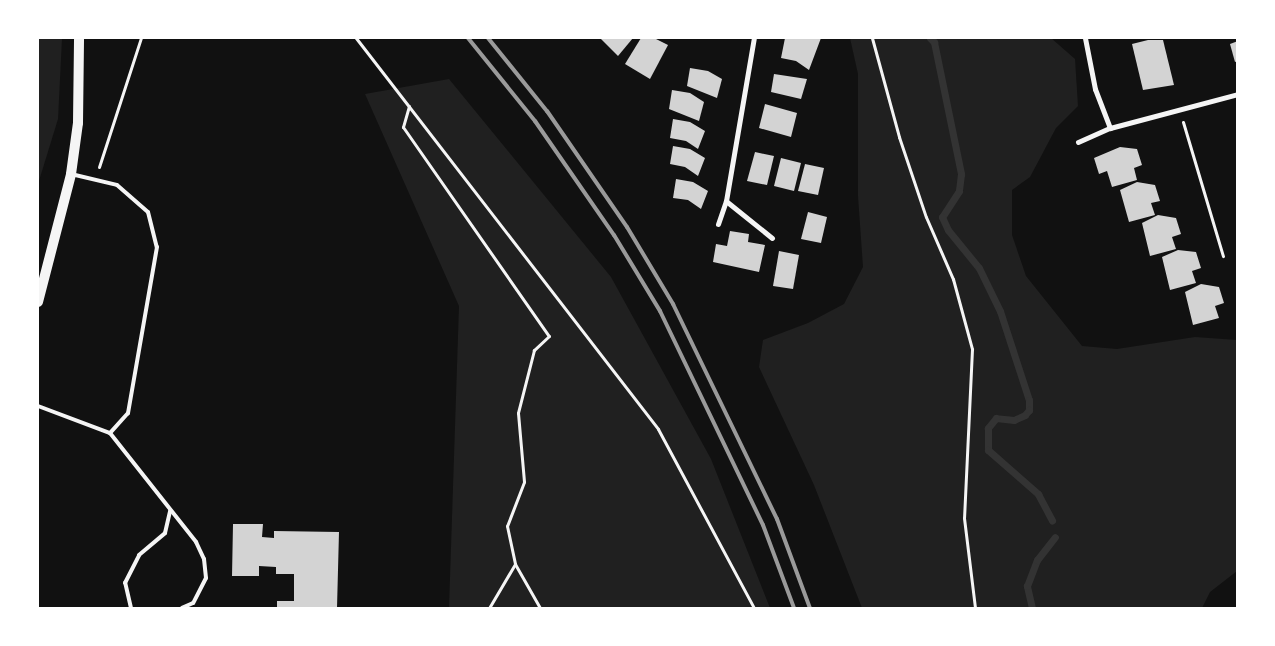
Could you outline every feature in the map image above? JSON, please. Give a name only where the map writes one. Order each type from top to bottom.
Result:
[{"type":"main road","points":[[38,302],[71,174],[78,123],[79,38]]},
{"type":"street","points":[[718,224],[726,201],[754,38]]},
{"type":"street","points":[[1085,38],[1095,89],[1110,128]]},
{"type":"street","points":[[1078,142],[1110,128],[1238,94]]},
{"type":"street","points":[[726,201],[772,238]]},
{"type":"lane","points":[[71,174],[117,185],[148,212],[156,247],[128,413],[110,433]]},
{"type":"lane","points":[[38,406],[110,433],[196,542],[205,568],[206,578],[193,603],[182,608]]},
{"type":"lane","points":[[131,608],[125,583],[139,555],[165,534],[170,511]]},
{"type":"path","points":[[96,180],[141,38]]},
{"type":"path","points":[[356,38],[658,429],[754,608]]},
{"type":"path","points":[[872,38],[899,137],[926,217],[954,279],[972,348],[964,518],[975,608]]},
{"type":"path","points":[[409,106],[403,127],[549,336],[534,350],[518,413],[524,482],[507,526],[515,564],[540,608]]},
{"type":"path","points":[[1179,110],[1223,256]]},
{"type":"path","points":[[489,608],[515,564]]},
{"type":"shaded area","points":[[38,38],[62,38],[58,119],[38,184]]},
{"type":"shaded area","points":[[850,38],[1051,38],[1075,59],[1078,106],[1056,128],[1030,177],[1012,190],[1012,235],[1026,276],[1082,346],[1117,349],[1195,337],[1237,340],[1237,571],[1210,592],[1202,608],[862,608],[814,485],[759,367],[763,340],[808,323],[844,304],[863,267],[858,196],[858,74]]},
{"type":"shaded area","points":[[449,79],[611,277],[711,459],[770,608],[449,608],[459,306],[365,94]]},
{"type":"building","points":[[600,38],[633,38],[618,56]]},
{"type":"building","points":[[641,38],[654,38],[668,45],[650,79],[625,64]]},
{"type":"building","points":[[785,38],[821,38],[809,70],[796,61],[781,58]]},
{"type":"building","points":[[1148,40],[1163,40],[1174,85],[1143,90],[1132,44]]},
{"type":"building","points":[[1238,41],[1238,61],[1235,62],[1230,44]]},
{"type":"building","points":[[690,68],[708,71],[722,79],[717,98],[687,86]]},
{"type":"building","points":[[774,74],[807,79],[801,99],[771,92]]},
{"type":"building","points":[[672,90],[690,93],[704,102],[699,121],[669,109]]},
{"type":"building","points":[[765,104],[797,113],[791,137],[759,128]]},
{"type":"building","points":[[673,119],[690,122],[705,131],[698,149],[686,141],[670,138]]},
{"type":"building","points":[[673,146],[690,149],[705,158],[698,176],[685,167],[670,164]]},
{"type":"building","points":[[1120,147],[1137,149],[1142,165],[1134,168],[1137,180],[1112,187],[1107,171],[1099,174],[1094,158]]},
{"type":"building","points":[[755,152],[774,156],[767,185],[747,181]]},
{"type":"building","points":[[781,158],[801,163],[794,191],[774,186]]},
{"type":"building","points":[[805,164],[824,168],[818,195],[798,191]]},
{"type":"building","points":[[676,179],[693,182],[708,191],[701,209],[688,200],[673,198]]},
{"type":"building","points":[[1137,182],[1155,185],[1160,201],[1151,203],[1155,215],[1129,222],[1120,190]]},
{"type":"building","points":[[808,212],[827,217],[821,243],[801,239]]},
{"type":"building","points":[[1158,215],[1176,218],[1181,234],[1172,237],[1176,249],[1150,256],[1142,223]]},
{"type":"building","points":[[730,231],[749,234],[748,242],[765,245],[759,272],[713,262],[716,244],[727,246]]},
{"type":"building","points":[[1178,250],[1196,252],[1201,268],[1192,271],[1196,283],[1170,290],[1162,257]]},
{"type":"building","points":[[779,251],[799,255],[793,289],[773,286]]},
{"type":"building","points":[[1201,284],[1219,287],[1224,303],[1215,306],[1219,318],[1193,325],[1185,292]]},
{"type":"building","points":[[233,524],[263,524],[262,537],[274,538],[274,531],[339,532],[337,608],[277,608],[277,601],[294,601],[294,574],[276,574],[276,567],[259,566],[259,576],[232,576]]},
{"type":"waterway","points":[[930,38],[934,42],[961,174],[959,191],[942,217],[948,230],[979,268],[1000,311],[1029,400],[1029,410],[1025,415],[1014,420],[996,418],[988,428],[988,450],[1038,494],[1052,520]]},
{"type":"waterway","points":[[1032,608],[1027,586],[1037,560],[1055,537]]},
{"type":"railway","points":[[468,38],[535,121],[614,235],[660,311],[763,525],[794,608]]},
{"type":"railway","points":[[488,38],[547,111],[627,227],[673,304],[777,519],[810,608]]}]
